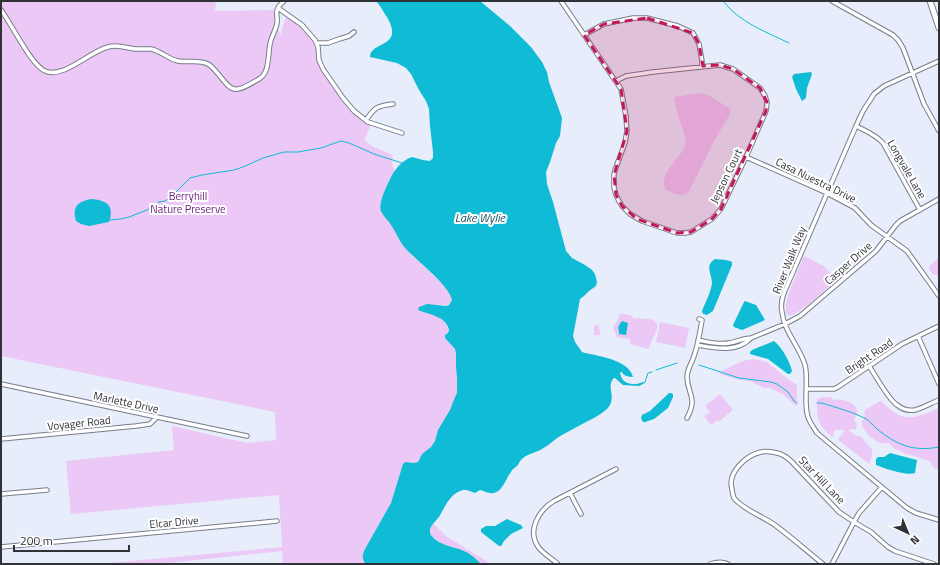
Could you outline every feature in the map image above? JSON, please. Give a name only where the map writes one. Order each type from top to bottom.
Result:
[{"type":"street","points":[[1,10],[35,63],[46,71],[55,72],[72,67],[97,51],[112,46],[134,49],[149,49],[155,50],[177,61],[202,61],[215,70],[229,86],[237,89],[250,84],[264,75],[270,42],[277,24],[277,10],[284,1]]},
{"type":"street","name":"Jepson Court","points":[[561,1],[621,89],[627,131],[625,143],[615,170],[614,187],[616,195],[622,206],[637,219],[660,228],[677,233],[691,232],[712,219],[721,209],[766,111],[767,102],[765,96],[760,88],[733,69],[720,65],[626,76],[616,81]]},
{"type":"street","points":[[832,1],[893,35],[898,40],[903,48],[924,104],[939,131]]},
{"type":"street","points":[[930,1],[939,28]]},
{"type":"street","points":[[278,8],[305,28],[317,43],[319,60],[323,69],[349,106],[371,123],[402,133]]},
{"type":"street","points":[[584,35],[604,24],[633,18],[647,18],[678,26],[693,33],[699,44],[702,66]]},
{"type":"street","points":[[317,43],[328,43],[339,38],[349,36],[354,32]]},
{"type":"street","name":"River Walk Way","points":[[939,61],[884,86],[874,94],[863,111],[783,296],[781,309],[785,324],[804,362],[806,372],[806,406],[808,418],[817,433],[907,508],[916,513],[939,520]]},
{"type":"street","points":[[366,120],[375,109],[393,104]]},
{"type":"street","name":"Longvale Lane","points":[[856,126],[879,138],[883,143],[920,210]]},
{"type":"street","name":"Casa Nuestra Drive","points":[[746,157],[827,193],[855,208],[867,222],[907,251],[939,296]]},
{"type":"street","name":"Casper Drive","points":[[751,338],[800,316],[876,251],[900,221],[939,199]]},
{"type":"street","points":[[687,418],[693,403],[687,374],[697,345],[702,320],[699,319]]},
{"type":"street","name":"Bright Road","points":[[807,389],[834,389],[902,344],[939,326]]},
{"type":"street","points":[[918,336],[939,384]]},
{"type":"street","points":[[698,340],[716,344],[724,344],[751,338]]},
{"type":"street","points":[[697,345],[718,349],[730,348],[742,344],[751,338]]},
{"type":"street","points":[[869,366],[891,399],[901,407],[909,410],[917,409],[939,400]]},
{"type":"street","name":"Marlette Drive","points":[[1,384],[156,418],[248,436]]},
{"type":"street","name":"Voyager Road","points":[[1,439],[150,424],[156,418]]},
{"type":"street","name":"Star Hill Lane","points":[[823,564],[774,525],[740,504],[734,497],[730,484],[732,478],[735,470],[747,459],[762,452],[777,453],[787,457],[839,512],[871,532],[888,547],[895,551],[934,564]]},
{"type":"street","points":[[558,564],[537,545],[534,536],[534,526],[539,516],[546,507],[554,501],[616,469]]},
{"type":"street","points":[[832,564],[859,513],[882,487]]},
{"type":"street","points":[[1,494],[47,490]]},
{"type":"street","points":[[570,492],[581,514]]},
{"type":"street","name":"Elcar Drive","points":[[1,547],[277,521]]},
{"type":"street","points":[[710,564],[717,562],[728,564]]},
{"type":"highlighted area","points":[[647,18],[693,33],[699,44],[703,66],[720,65],[733,69],[760,88],[767,102],[766,111],[721,209],[712,219],[691,232],[677,233],[637,219],[622,206],[616,195],[614,175],[627,131],[621,89],[584,35],[604,24]]},
{"type":"green space","name":"Berryhill Nature Preserve","points":[[1,1],[216,1],[215,11],[275,10],[280,36],[285,19],[288,17],[303,28],[317,45],[318,59],[350,107],[371,125],[364,140],[372,146],[392,155],[395,170],[390,177],[382,197],[381,212],[392,225],[399,240],[405,248],[450,293],[452,300],[447,305],[435,305],[419,311],[429,313],[443,320],[448,328],[448,333],[445,335],[445,338],[455,349],[456,354],[457,393],[431,447],[422,454],[418,462],[405,463],[401,470],[391,503],[365,549],[363,558],[365,564],[283,564],[282,551],[158,564],[98,564],[282,547],[279,495],[71,514],[66,461],[174,450],[172,426],[247,443],[276,440],[275,412],[1,356]]},
{"type":"green space","points":[[701,93],[708,95],[729,108],[730,114],[714,141],[689,191],[684,195],[678,195],[666,190],[664,184],[664,178],[667,172],[686,143],[674,97]]},
{"type":"green space","points":[[804,256],[824,266],[836,280],[806,306],[789,316],[786,313],[788,295]]},
{"type":"green space","points":[[939,257],[939,275],[935,275],[931,272],[929,267]]},
{"type":"green space","points":[[620,313],[632,316],[633,318],[651,320],[657,323],[657,329],[648,349],[630,344],[630,339],[616,337],[613,328]]},
{"type":"green space","points":[[660,322],[689,328],[685,348],[656,342]]},
{"type":"green space","points":[[599,324],[600,334],[594,335],[594,326]]},
{"type":"green space","points":[[753,359],[767,362],[796,384],[797,406],[783,394],[770,388],[764,388],[750,381],[739,380],[720,374],[721,371],[743,361]]},
{"type":"green space","points":[[720,394],[733,410],[718,422],[717,421],[711,425],[704,416],[710,412],[705,406]]},
{"type":"green space","points":[[823,397],[847,401],[856,407],[857,412],[854,419],[857,424],[856,429],[848,430],[855,435],[862,437],[872,449],[872,456],[869,463],[838,440],[845,430],[836,430],[832,437],[824,429],[819,420],[817,405],[817,399]]},
{"type":"green space","points":[[880,401],[896,413],[908,417],[922,415],[939,408],[939,469],[934,468],[930,461],[903,453],[895,449],[889,443],[877,441],[866,432],[862,424],[865,415],[864,412]]},
{"type":"green space","points":[[433,523],[446,536],[491,564],[481,564],[467,552],[439,542],[432,536],[430,531]]},
{"type":"water","name":"Lake Wylie","points":[[376,1],[480,1],[510,26],[531,47],[542,62],[547,72],[562,118],[560,136],[546,172],[547,184],[566,251],[572,258],[592,270],[595,274],[597,282],[596,286],[580,299],[573,336],[582,352],[605,357],[626,366],[633,377],[626,376],[621,372],[621,377],[625,382],[632,384],[644,383],[639,386],[623,385],[614,378],[611,385],[612,396],[610,405],[607,409],[559,437],[542,449],[523,458],[512,470],[500,490],[490,493],[480,490],[475,493],[464,490],[451,497],[431,528],[431,535],[442,544],[467,552],[481,564],[365,564],[363,558],[365,549],[391,503],[403,464],[405,462],[418,462],[422,454],[431,447],[457,393],[456,354],[455,349],[445,338],[445,335],[449,330],[447,325],[441,319],[418,310],[419,307],[427,304],[449,305],[452,300],[450,294],[439,281],[405,248],[383,214],[380,206],[383,194],[397,167],[412,157],[430,161],[433,158],[433,152],[429,109],[411,74],[406,68],[397,63],[370,57],[371,52],[390,39],[392,34],[387,17]]},
{"type":"water","points":[[811,72],[812,74],[807,88],[806,98],[802,101],[792,77],[794,74]]},
{"type":"water","points":[[91,199],[108,204],[111,211],[109,222],[89,226],[76,221],[75,209],[77,206],[82,202]]},
{"type":"water","points":[[715,259],[730,261],[732,262],[732,265],[713,311],[707,315],[703,314],[702,311],[712,283],[709,267]]},
{"type":"water","points":[[745,301],[756,305],[765,320],[742,330],[734,327],[733,325]]},
{"type":"water","points":[[622,321],[628,323],[626,335],[619,334],[618,327]]},
{"type":"water","points":[[774,341],[788,359],[792,371],[790,374],[768,359],[750,354],[752,350]]},
{"type":"water","points":[[669,393],[673,394],[673,397],[668,408],[654,419],[643,422],[641,418],[642,415],[650,411]]},
{"type":"water","points":[[890,453],[917,460],[915,473],[901,473],[876,465],[876,459],[878,457],[884,457]]},
{"type":"water","points":[[507,519],[521,525],[523,528],[511,534],[501,546],[481,532],[481,529],[486,526],[495,526]]},
{"type":"waterway","points":[[723,1],[745,21],[789,43]]},
{"type":"waterway","points":[[110,220],[129,217],[147,210],[159,202],[165,201],[190,178],[234,170],[263,158],[284,152],[298,152],[321,148],[341,141],[402,163]]},
{"type":"waterway","points":[[656,370],[677,363]]},
{"type":"waterway","points":[[699,365],[739,378],[777,384],[788,392],[797,403]]},
{"type":"waterway","points":[[644,383],[648,373],[652,372]]},
{"type":"waterway","points":[[817,403],[822,403],[863,417],[884,435],[906,446],[921,449],[939,447]]}]
